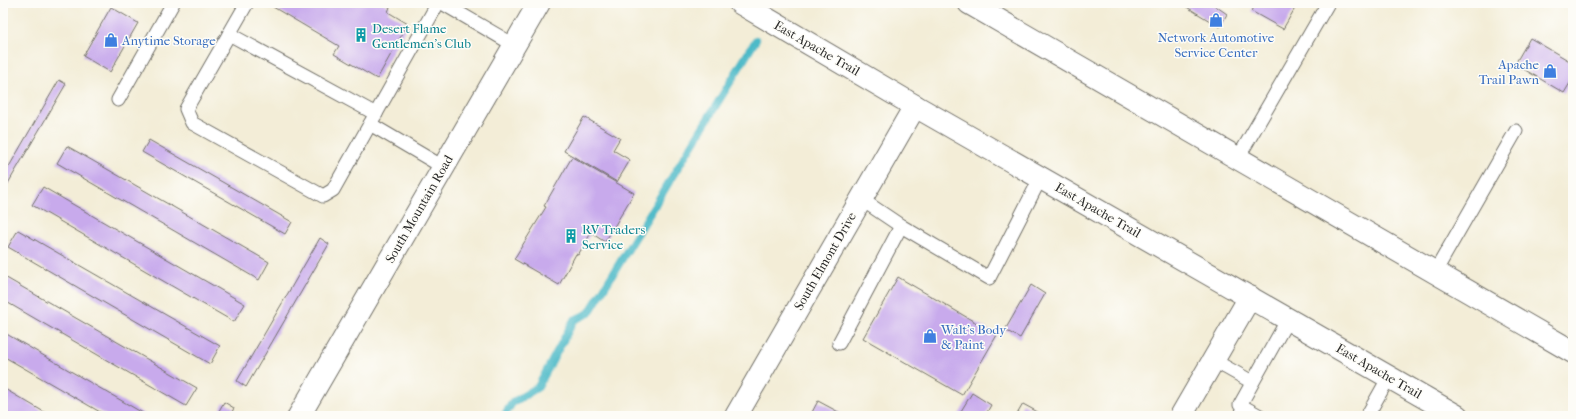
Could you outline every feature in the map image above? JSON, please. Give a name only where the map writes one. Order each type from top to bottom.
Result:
[{"type":"main road","name":"South Mountain Road","points":[[299,416],[539,3]]},
{"type":"main road","name":"East Apache Trail","points":[[740,3],[915,106],[1457,416]]},
{"type":"main road","points":[[969,3],[1573,352]]},
{"type":"main road","name":"South Elmont Drive","points":[[736,416],[915,106]]},
{"type":"main road","points":[[1181,416],[1250,297]]},
{"type":"lane","points":[[118,100],[173,3]]},
{"type":"lane","points":[[247,3],[186,109],[192,123],[323,196],[333,190],[438,3]]},
{"type":"lane","points":[[442,3],[514,45]]},
{"type":"lane","points":[[1238,158],[1328,3]]},
{"type":"lane","points":[[229,34],[373,119],[444,167]]},
{"type":"lane","points":[[1435,272],[1516,131]]},
{"type":"lane","points":[[861,199],[901,226],[989,278],[1041,177]]},
{"type":"lane","points":[[838,343],[901,226]]},
{"type":"lane","points":[[1260,416],[1240,404],[1288,319]]},
{"type":"lane","points":[[1213,360],[1252,382]]},
{"type":"lane","points":[[1367,416],[1389,377]]},
{"type":"building","name":"Desert Flame Gentlemen's Club","points":[[276,3],[383,3],[390,7],[388,12],[408,24],[377,79],[334,54],[339,46],[273,7]]},
{"type":"building","name":"Network Automotive Service Center","points":[[1180,3],[1215,3],[1214,5],[1227,14],[1220,27]]},
{"type":"building","points":[[1256,3],[1298,3],[1283,29],[1251,11]]},
{"type":"building","name":"Anytime Storage","points":[[111,7],[138,23],[110,72],[83,56]]},
{"type":"building","name":"Apache Trail Pawn","points":[[1530,38],[1573,63],[1573,78],[1564,93],[1515,64]]},
{"type":"building","points":[[59,80],[66,84],[3,192],[3,177]]},
{"type":"building","points":[[584,117],[620,138],[613,150],[630,160],[617,182],[564,151]]},
{"type":"building","points":[[149,140],[292,222],[285,234],[142,152]]},
{"type":"building","points":[[67,146],[269,262],[259,280],[57,163]]},
{"type":"building","points":[[572,157],[634,193],[605,242],[591,233],[578,255],[576,254],[559,285],[514,259],[546,207],[544,206]]},
{"type":"building","points":[[43,187],[245,304],[234,322],[32,205]]},
{"type":"building","points":[[18,230],[220,346],[210,364],[8,247]]},
{"type":"building","points":[[320,238],[329,244],[246,387],[237,381]]},
{"type":"building","points":[[3,276],[197,388],[186,406],[3,300]]},
{"type":"building","name":"Walt's Body & Paint","points":[[898,277],[997,335],[962,395],[863,338]]},
{"type":"building","points":[[1031,285],[1045,294],[1020,338],[1005,330]]},
{"type":"building","points":[[3,332],[148,416],[107,416],[3,356]]},
{"type":"building","points":[[3,388],[51,416],[12,416],[3,411]]},
{"type":"building","points":[[972,393],[991,405],[985,416],[958,416]]},
{"type":"building","points":[[818,401],[846,416],[810,416]]},
{"type":"building","points":[[224,402],[234,408],[230,416],[216,416]]},
{"type":"building","points":[[1023,404],[1045,416],[1016,416]]},
{"type":"waterway","points":[[504,416],[512,403],[538,387],[574,320],[589,313],[756,40]]},
{"type":"place","name":"Network Automotive Service Center","points":[[1216,20]]},
{"type":"place","name":"Desert Flame Gentlemen's Club","points":[[361,35]]},
{"type":"place","name":"Anytime Storage","points":[[111,40]]},
{"type":"place","name":"Apache Trail Pawn","points":[[1550,71]]},
{"type":"place","name":"RV Traders Service","points":[[571,236]]},
{"type":"place","name":"Walt's Body & Paint","points":[[930,336]]}]
